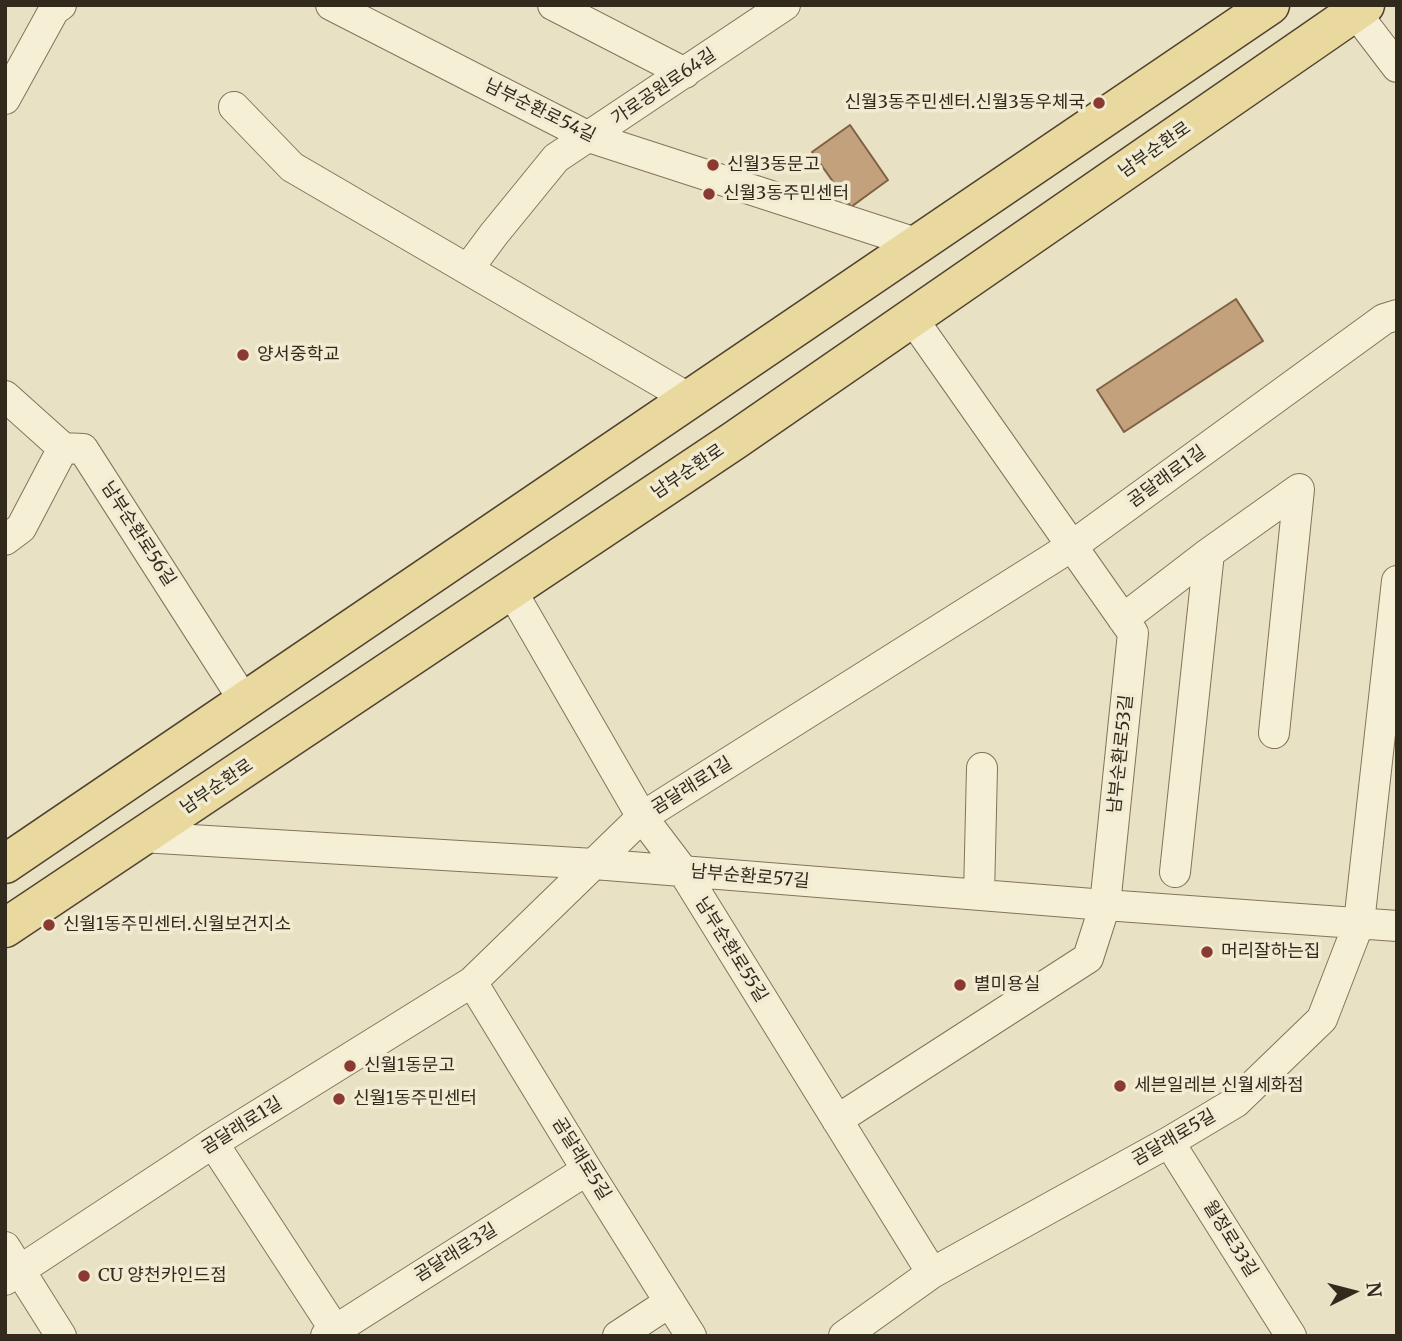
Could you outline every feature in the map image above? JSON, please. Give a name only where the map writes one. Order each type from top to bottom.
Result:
[{"type":"main road","points":[[5,864],[21,842],[245,702],[1270,5]]},
{"type":"main road","name":"남부순환로","points":[[5,928],[744,435],[1360,8]]},
{"type":"street","name":"남부순환로54길","points":[[331,5],[589,137],[919,244]]},
{"type":"street","points":[[553,5],[685,73]]},
{"type":"street","points":[[5,99],[53,7]]},
{"type":"street","points":[[1360,8],[1397,67]]},
{"type":"street","name":"가로공원로64길","points":[[468,269],[556,158],[685,73],[766,9]]},
{"type":"street","points":[[234,107],[292,167],[690,399]]},
{"type":"street","name":"곰달래로1길","points":[[10,1266],[472,982],[642,817],[1072,545],[1384,319],[1397,315]]},
{"type":"street","name":"남부순환로53길","points":[[837,1120],[1087,958],[1105,905],[1133,633],[912,318]]},
{"type":"street","name":"남부순환로56길","points":[[5,396],[63,448],[83,449],[245,702]]},
{"type":"street","points":[[5,540],[21,528],[63,448]]},
{"type":"street","points":[[1124,619],[1209,553],[1299,489],[1274,733]]},
{"type":"street","points":[[1175,872],[1209,553]]},
{"type":"street","name":"곰달래로5길","points":[[844,1336],[932,1273],[1236,1102],[1322,1019],[1359,923],[1397,581]]},
{"type":"street","name":"남부순환로55길","points":[[511,590],[642,817],[683,871],[932,1273]]},
{"type":"street","points":[[979,895],[982,768]]},
{"type":"street","name":"남부순환로57길","points":[[141,838],[594,864],[1397,926]]},
{"type":"street","name":"곰달래로5길","points":[[472,982],[691,1336]]},
{"type":"street","name":"월정로33길","points":[[1169,1142],[1290,1336]]},
{"type":"street","points":[[213,1143],[331,1333]]},
{"type":"street","name":"곰달래로3길","points":[[331,1333],[587,1170]]},
{"type":"street","points":[[10,1266],[61,1336]]},
{"type":"street","points":[[618,1336],[670,1302]]},
{"type":"building","points":[[850,125],[888,180],[851,207],[812,152]]},
{"type":"building","points":[[1236,299],[1263,341],[1124,432],[1097,390]]},
{"type":"place","name":"신월3동주민센터.신월3동우체국","points":[[1099,103]]},
{"type":"place","name":"신월3동문고","points":[[713,165]]},
{"type":"place","name":"신월3동주민센터","points":[[709,194]]},
{"type":"place","name":"양서중학교","points":[[243,355]]},
{"type":"place","name":"신월1동주민센터.신월보건지소","points":[[49,925]]},
{"type":"place","name":"머리잘하는집","points":[[1207,952]]},
{"type":"place","name":"별미용실","points":[[960,985]]},
{"type":"place","name":"신월1동문고","points":[[350,1066]]},
{"type":"place","name":"세븐일레븐 신월세화점","points":[[1120,1086]]},
{"type":"place","name":"신월1동주민센터","points":[[339,1099]]},
{"type":"place","name":"CU 양천카인드점","points":[[84,1276]]}]
